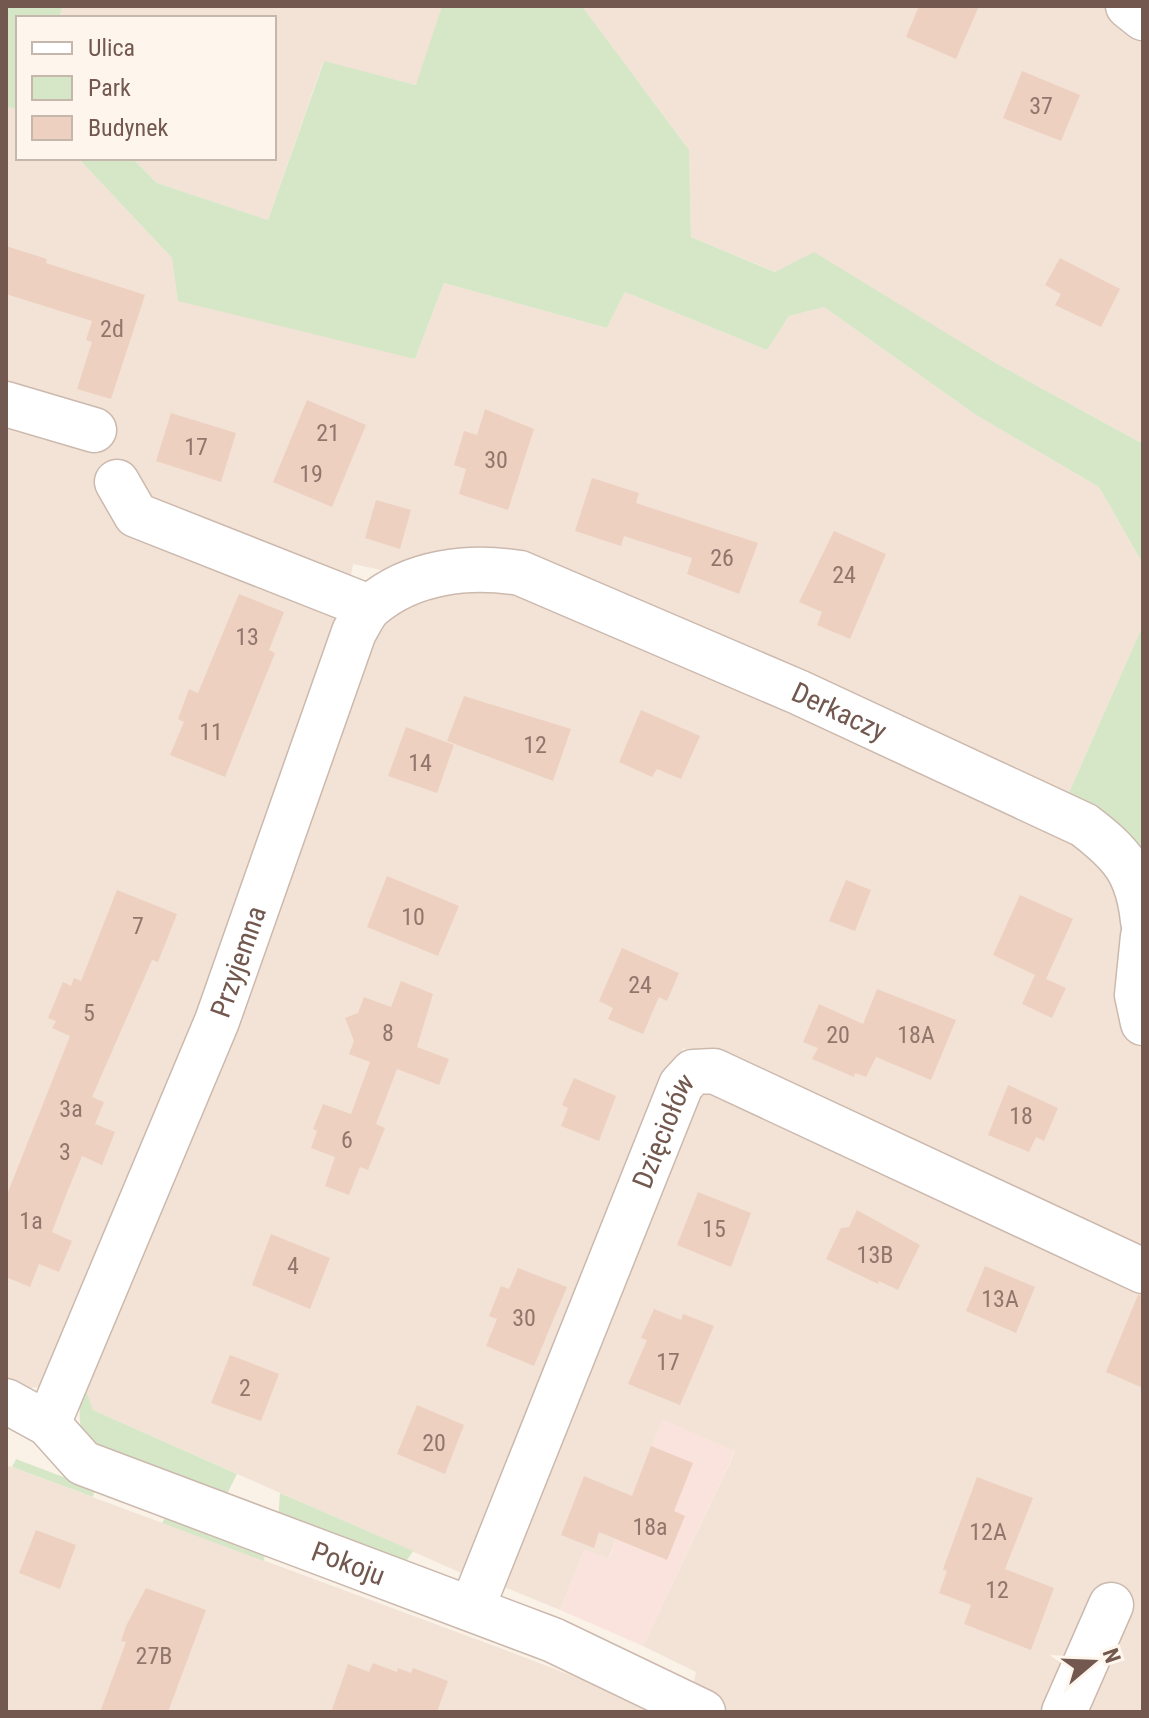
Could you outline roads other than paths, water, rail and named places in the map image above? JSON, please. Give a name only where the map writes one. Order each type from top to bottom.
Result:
[{"type":"street","points":[[1128,6],[1143,18]]},
{"type":"street","points":[[6,404],[94,430]]},
{"type":"street","points":[[117,482],[136,515],[369,607]]},
{"type":"street","name":"Derkaczy","points":[[369,607],[405,586],[446,572],[481,567],[520,573],[535,579],[798,692],[1084,825],[1116,849],[1132,873],[1141,899],[1143,921]]},
{"type":"street","name":"Przyjemna","points":[[48,1424],[217,1021],[354,632],[369,607]]},
{"type":"street","points":[[1143,936],[1137,995],[1143,1023]]},
{"type":"street","name":"Dzięciołów","points":[[472,1608],[681,1085],[693,1072],[714,1071],[1143,1271]]},
{"type":"street","name":"Pokoju","points":[[6,1401],[48,1424],[83,1463],[553,1640],[703,1712]]},
{"type":"street","points":[[1064,1712],[1111,1605]]}]
